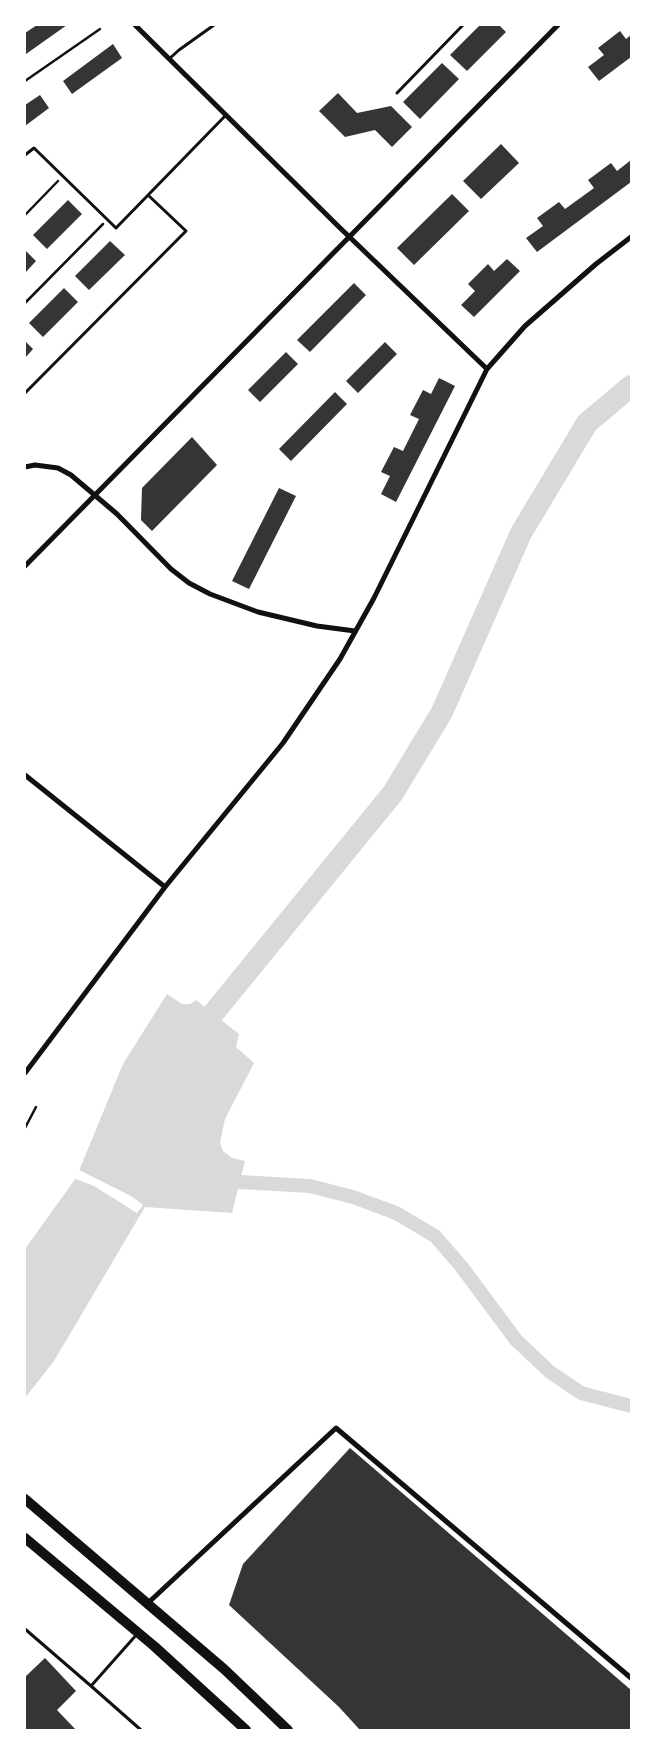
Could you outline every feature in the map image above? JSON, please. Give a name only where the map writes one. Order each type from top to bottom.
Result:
[{"type":"main road","points":[[25,1499],[224,1669],[288,1730]]},
{"type":"main road","points":[[25,1538],[138,1633],[246,1730]]},
{"type":"street","points":[[135,25],[350,238],[487,369]]},
{"type":"street","points":[[25,566],[558,25]]},
{"type":"street","points":[[25,1073],[166,887],[283,743],[340,659],[374,598],[487,369],[525,326],[596,264],[631,237]]},
{"type":"street","points":[[25,467],[35,465],[58,468],[71,475],[117,514],[156,556],[188,583],[258,612],[316,626],[355,631]]},
{"type":"street","points":[[25,775],[166,887]]},
{"type":"street","points":[[148,1603],[336,1428],[631,1678]]},
{"type":"lane","points":[[169,59],[214,25]]},
{"type":"lane","points":[[397,93],[463,25]]},
{"type":"lane","points":[[25,155],[34,148],[116,228],[226,115]]},
{"type":"lane","points":[[25,393],[186,231],[148,195]]},
{"type":"lane","points":[[25,1629],[141,1730]]},
{"type":"lane","points":[[92,1686],[138,1633]]},
{"type":"path","points":[[25,81],[100,29]]},
{"type":"path","points":[[25,215],[62,176]]},
{"type":"path","points":[[25,303],[107,219]]},
{"type":"path","points":[[25,1128],[36,1107]]},
{"type":"shaded area","points":[[167,994],[182,1004],[190,1004],[196,1000],[239,1034],[236,1047],[254,1063],[225,1119],[220,1143],[223,1151],[232,1158],[245,1161],[232,1213],[145,1207],[54,1361],[25,1398],[25,1249],[76,1178],[123,1064]]},
{"type":"pier","points":[[77,1169],[131,1196],[143,1205],[137,1213],[94,1186],[73,1178]]},
{"type":"building","points":[[37,25],[67,25],[26,54],[25,33]]},
{"type":"building","points":[[480,25],[499,25],[506,32],[467,71],[450,55]]},
{"type":"building","points":[[620,31],[626,39],[631,35],[631,57],[599,81],[588,67],[604,55],[598,48]]},
{"type":"building","points":[[113,44],[122,58],[72,94],[63,81]]},
{"type":"building","points":[[442,63],[459,79],[420,119],[403,102]]},
{"type":"building","points":[[338,93],[357,113],[391,106],[412,127],[392,147],[375,130],[345,137],[319,111]]},
{"type":"building","points":[[40,95],[49,108],[25,126],[25,105]]},
{"type":"building","points":[[501,144],[519,163],[481,199],[463,181]]},
{"type":"building","points":[[631,160],[631,182],[537,252],[526,238],[543,226],[537,218],[559,202],[565,209],[594,188],[588,180],[611,163],[617,171]]},
{"type":"building","points":[[452,194],[469,211],[414,265],[397,248]]},
{"type":"building","points":[[68,200],[82,214],[47,249],[33,235]]},
{"type":"building","points":[[110,241],[125,255],[89,290],[75,276]]},
{"type":"building","points":[[25,250],[36,261],[25,273]]},
{"type":"building","points":[[507,259],[520,271],[474,317],[461,305],[475,291],[468,284],[488,264],[494,271]]},
{"type":"building","points":[[354,283],[366,295],[310,352],[297,340]]},
{"type":"building","points":[[64,288],[78,302],[43,337],[29,323]]},
{"type":"building","points":[[25,341],[33,349],[25,358]]},
{"type":"building","points":[[385,342],[397,354],[358,393],[346,381]]},
{"type":"building","points":[[286,352],[298,364],[260,402],[248,390]]},
{"type":"building","points":[[439,378],[455,386],[396,502],[381,494],[390,476],[381,472],[394,447],[403,451],[419,419],[410,415],[423,390],[431,394]]},
{"type":"building","points":[[335,392],[347,404],[291,461],[279,449]]},
{"type":"building","points":[[192,437],[217,465],[152,531],[141,520],[142,488]]},
{"type":"building","points":[[279,488],[296,496],[249,589],[232,581]]},
{"type":"building","points":[[350,1448],[631,1690],[631,1730],[360,1730],[339,1707],[229,1605],[243,1564]]},
{"type":"building","points":[[45,1658],[76,1691],[57,1710],[76,1730],[25,1730],[25,1677]]},
{"type":"waterway","points":[[194,1037],[393,793],[442,712],[521,533],[587,423],[631,386]]},
{"type":"waterway","points":[[222,1181],[310,1186],[353,1197],[396,1213],[435,1236],[461,1266],[516,1340],[550,1372],[581,1393],[631,1406]]}]
